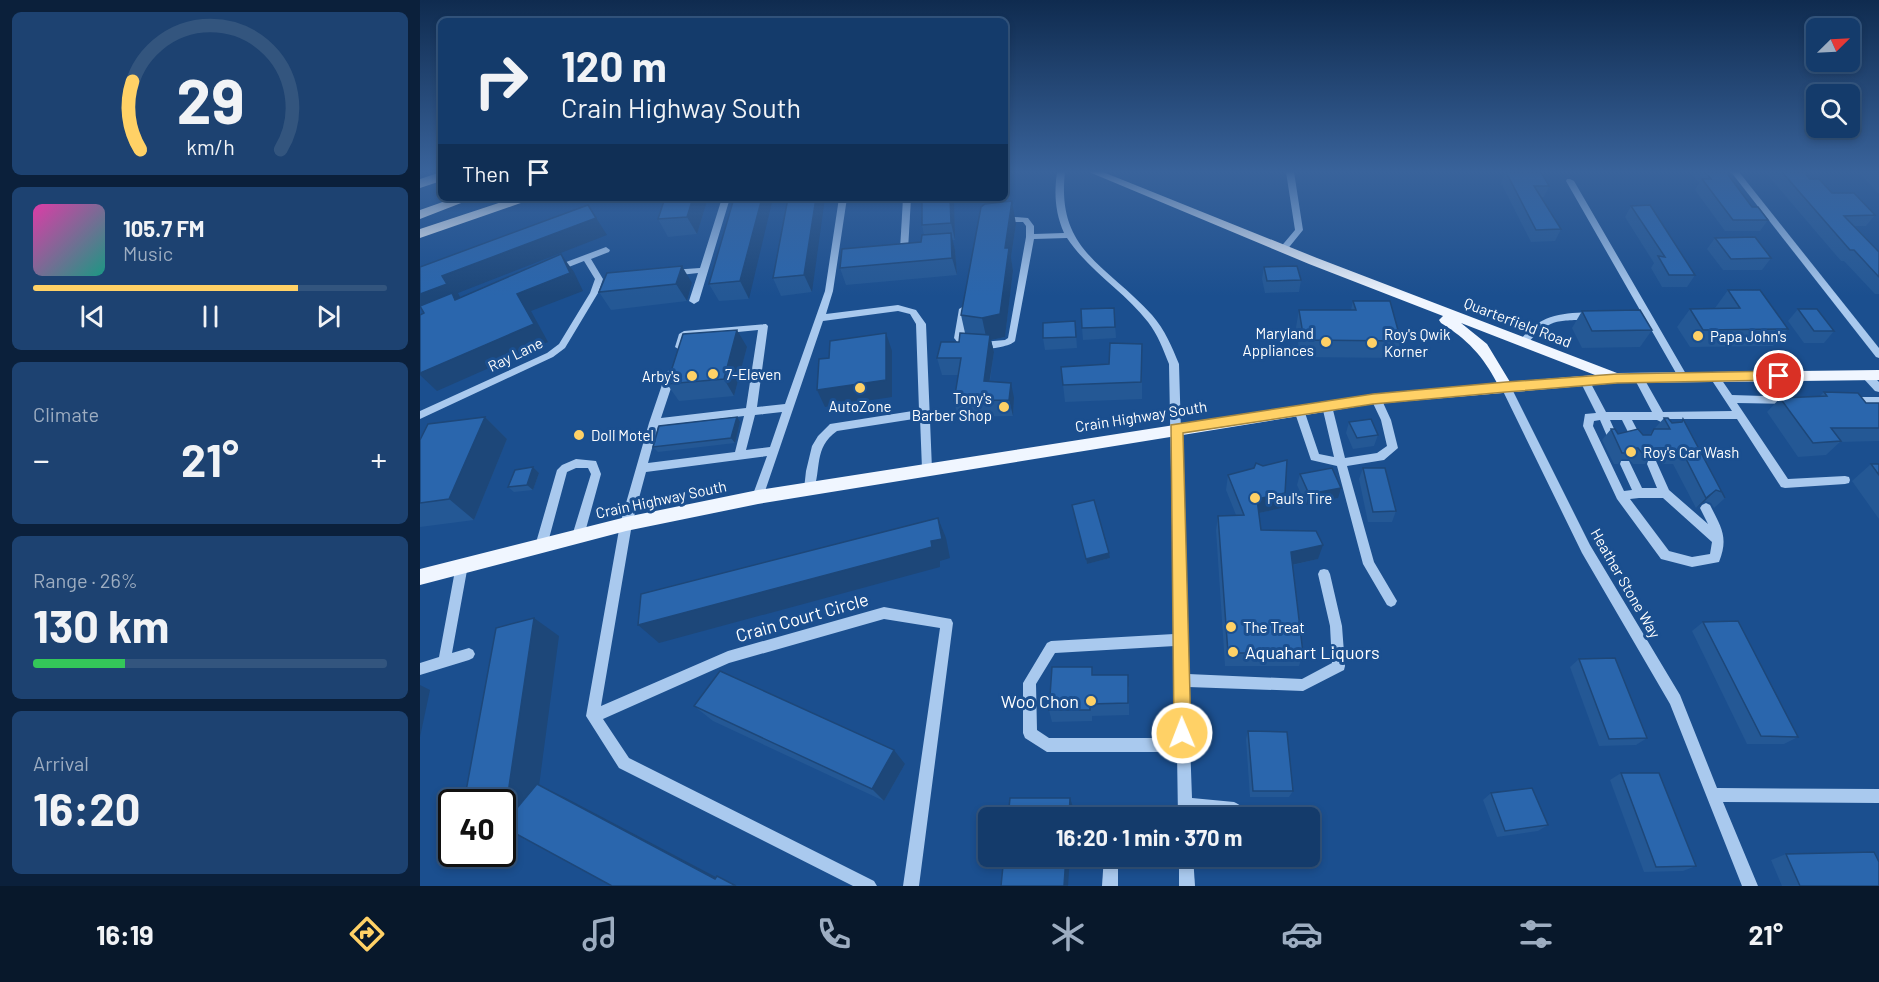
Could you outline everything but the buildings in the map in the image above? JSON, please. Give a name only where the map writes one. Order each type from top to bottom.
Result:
[{"type":"highway","points":[[420,234],[482,213]]},
{"type":"main road","name":"Quarterfield Road","points":[[1195,213],[1617,378]]},
{"type":"main road","name":"Quarterfield Road","points":[[1407,297],[1477,339],[1487,351],[1506,387]]},
{"type":"main road","name":"Crain Highway South","points":[[420,577],[626,524],[758,497],[1176,428],[1376,399],[1617,378],[1872,375]]},
{"type":"street","points":[[694,301],[721,213]]},
{"type":"street","points":[[758,497],[829,291],[841,213]]},
{"type":"street","points":[[904,250],[906,213]]},
{"type":"street","points":[[1062,213],[1070,235],[1082,252],[1137,302],[1162,332],[1174,364],[1184,807]]},
{"type":"street","points":[[1283,249],[1299,230],[1296,213]]},
{"type":"street","points":[[1589,213],[1683,376]]},
{"type":"street","points":[[1768,213],[1879,355]]},
{"type":"street","points":[[967,294],[959,338],[962,344],[970,346],[1008,343],[1012,339],[1030,226],[1025,220],[991,220]]},
{"type":"street","points":[[1030,237],[1070,235]]},
{"type":"street","points":[[892,251],[915,249]]},
{"type":"street","points":[[543,273],[606,250]]},
{"type":"street","points":[[834,256],[846,255]]},
{"type":"street","points":[[586,257],[599,279],[611,278]]},
{"type":"street","points":[[657,274],[704,270]]},
{"type":"street","name":"Ray Lane","points":[[420,415],[550,355],[562,346],[594,293],[599,279]]},
{"type":"street","points":[[820,318],[898,308],[914,312],[921,324],[927,469]]},
{"type":"street","points":[[1524,342],[1539,324],[1548,320],[1570,316],[1603,315]]},
{"type":"street","points":[[1636,315],[1647,315]]},
{"type":"street","points":[[677,356],[684,334],[763,326],[751,411],[739,455]]},
{"type":"street","points":[[673,367],[654,423],[626,524],[594,716],[624,763],[869,886]]},
{"type":"street","points":[[1872,375],[1879,388]]},
{"type":"street","points":[[1714,376],[1785,484],[1845,480]]},
{"type":"street","points":[[1639,378],[1667,429]]},
{"type":"street","points":[[1585,381],[1614,440]]},
{"type":"street","name":"Heather Stone Way","points":[[1506,387],[1586,549],[1675,700],[1750,886]]},
{"type":"street","points":[[1299,410],[1315,457],[1341,463],[1380,457],[1393,448],[1386,420],[1376,399]]},
{"type":"street","points":[[1731,399],[1799,400]]},
{"type":"street","points":[[1845,400],[1879,401]]},
{"type":"street","points":[[1327,406],[1369,564],[1391,601]]},
{"type":"street","points":[[654,423],[789,407]]},
{"type":"street","points":[[809,489],[816,446],[824,433],[834,427],[925,413]]},
{"type":"street","points":[[1706,508],[1719,535],[1715,558],[1692,562],[1665,555],[1621,496],[1588,426],[1589,417],[1740,415]]},
{"type":"street","points":[[1625,416],[1638,441]]},
{"type":"street","points":[[642,468],[774,451]]},
{"type":"street","points":[[540,546],[562,470],[569,465],[585,462],[592,464],[596,474],[578,536]]},
{"type":"street","points":[[1625,464],[1639,494]]},
{"type":"street","points":[[1652,464],[1665,493],[1719,541]]},
{"type":"street","points":[[1621,496],[1665,493]]},
{"type":"street","points":[[444,662],[462,566]]},
{"type":"street","points":[[1182,680],[1303,685],[1339,666],[1336,626],[1324,574]]},
{"type":"street","name":"Crain Court Circle","points":[[594,716],[728,657],[884,613],[947,623],[911,886]]},
{"type":"street","points":[[1180,640],[1051,646],[1029,682],[1030,733],[1047,745],[1183,745]]},
{"type":"street","points":[[420,669],[469,654]]},
{"type":"street","points":[[1714,795],[1879,796]]},
{"type":"street","points":[[1110,886],[1111,867]]},
{"type":"street","points":[[1186,867],[1186,886]]},
{"type":"place","name":"Papa John's","points":[[1698,336]]},
{"type":"place","name":"Maryland Appliances","points":[[1326,342]]},
{"type":"place","name":"Roy's Qwik Korner","points":[[1372,343]]},
{"type":"place","name":"7-Eleven","points":[[713,374]]},
{"type":"place","name":"Arby's","points":[[692,376]]},
{"type":"place","name":"AutoZone","points":[[860,388]]},
{"type":"place","name":"Tony's Barber Shop","points":[[1004,407]]},
{"type":"place","name":"Doll Motel","points":[[579,435]]},
{"type":"place","name":"Roy's Car Wash","points":[[1631,452]]},
{"type":"place","name":"Paul's Tire","points":[[1255,498]]},
{"type":"place","name":"The Treat","points":[[1231,627]]},
{"type":"place","name":"Aquahart Liquors","points":[[1233,652]]},
{"type":"place","name":"Woo Chon","points":[[1091,701]]},
{"type":"route","points":[[1182,733],[1176,428],[1373,399],[1506,387],[1617,378],[1779,376]]}]
